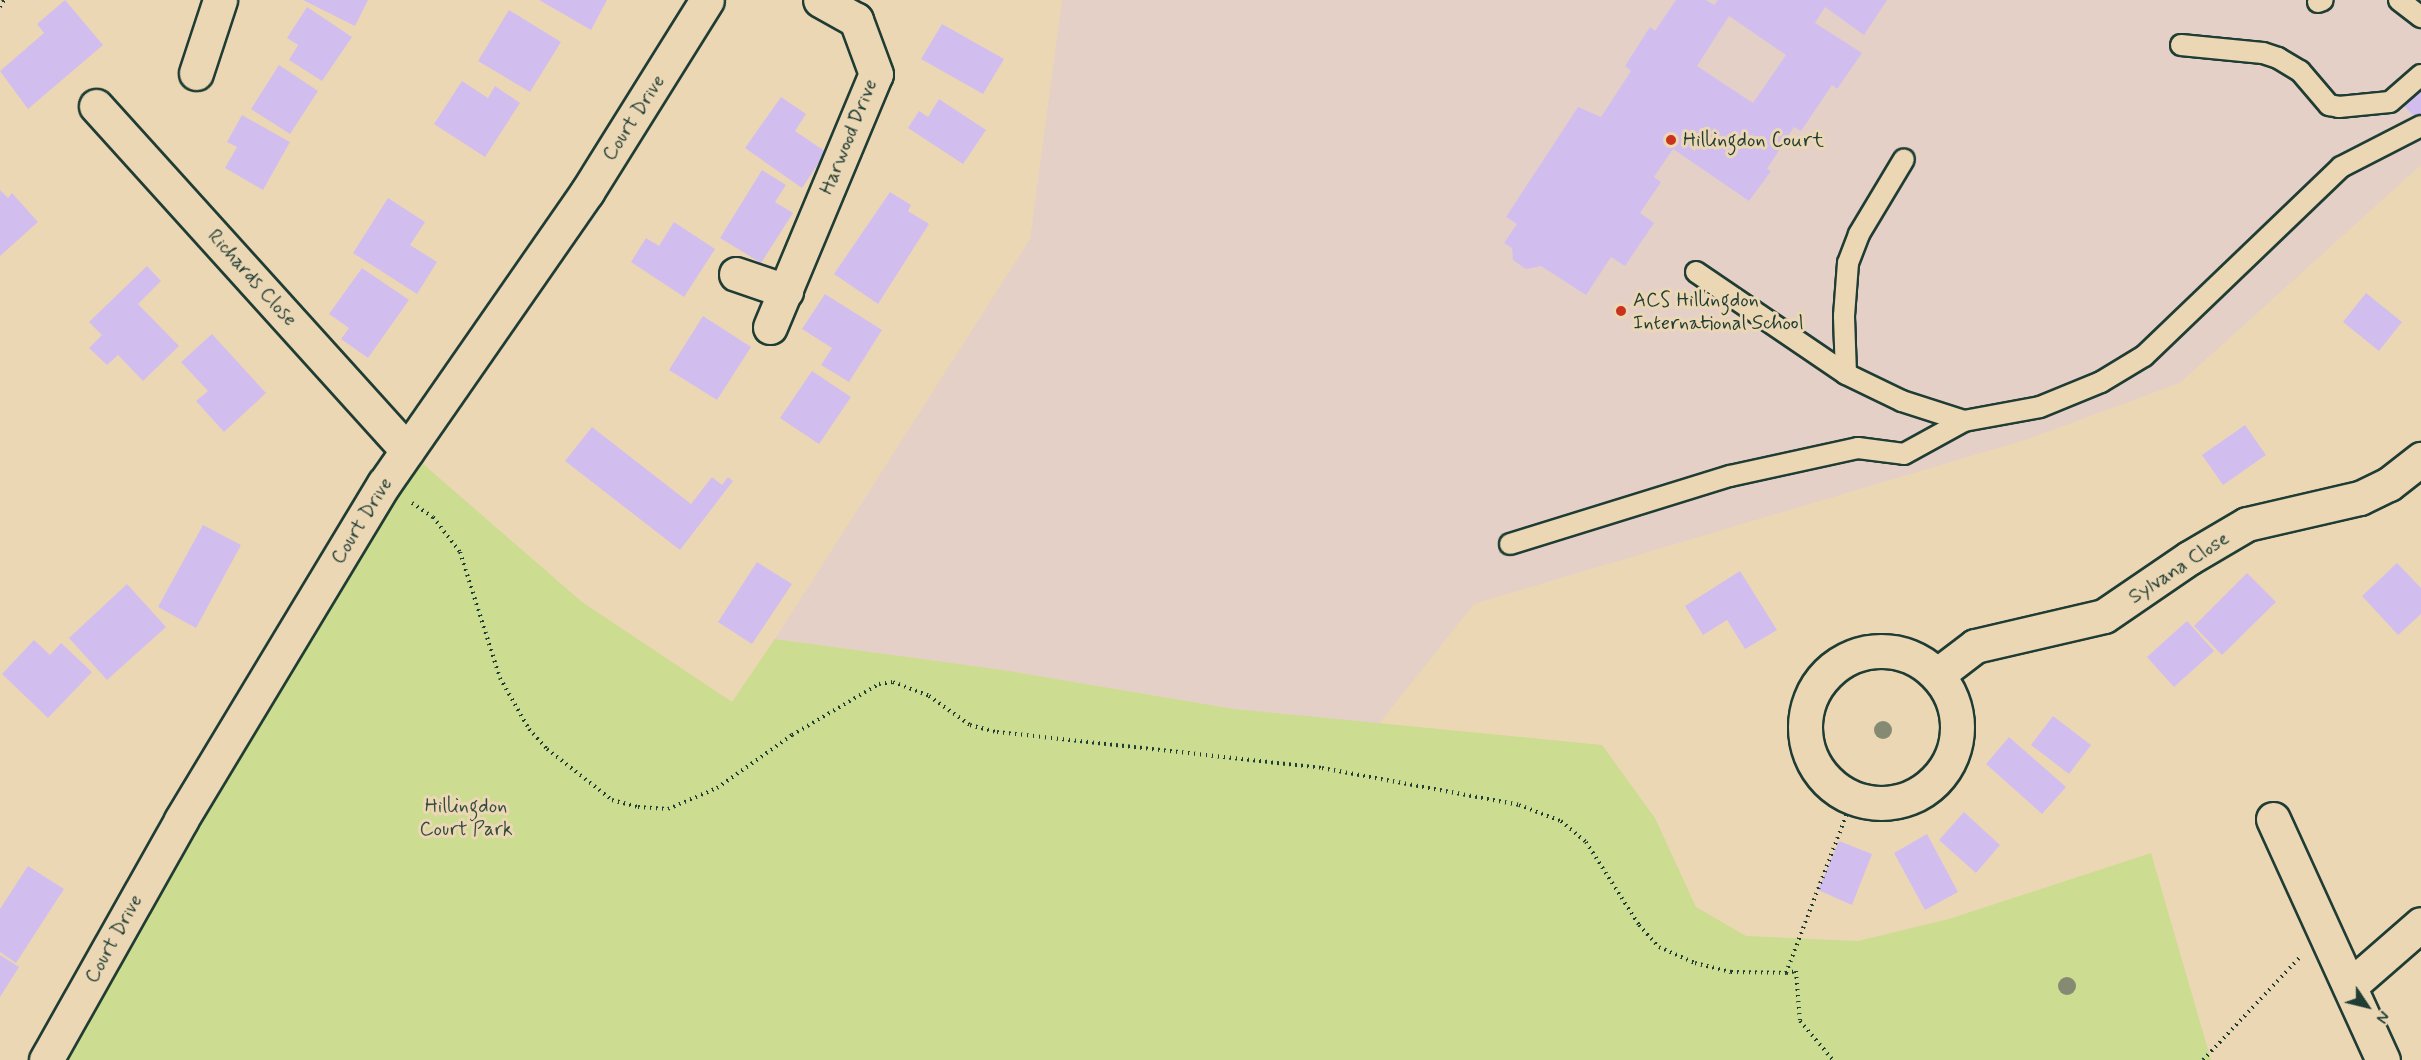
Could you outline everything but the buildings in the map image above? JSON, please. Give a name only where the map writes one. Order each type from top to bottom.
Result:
[{"type":"street","points":[[196,73],[219,0]]},
{"type":"street","name":"Court Drive","points":[[46,1060],[181,820],[384,484],[587,192],[707,0]]},
{"type":"street","name":"Harwood Drive","points":[[771,327],[876,74],[856,20],[820,0]]},
{"type":"street","name":"Richards Close","points":[[96,106],[407,450]]},
{"type":"street","points":[[736,274],[786,291]]},
{"type":"street","name":"Sylvana Close","points":[[1937,675],[1975,646],[2104,616],[2189,558],[2247,524],[2360,498],[2389,484],[2421,459]]},
{"type":"street","points":[[1879,651],[1911,657],[1937,675],[1953,702],[1957,722],[1954,748],[1942,772],[1923,790],[1900,801],[1883,803],[1853,798],[1825,778],[1808,750],[1805,720],[1816,686],[1842,661],[1879,651]]},
{"type":"street","points":[[2273,819],[2383,1060]]},
{"type":"street","points":[[2350,986],[2421,924]]},
{"type":"lane","points":[[2399,0],[2421,17]]},
{"type":"lane","points":[[2181,45],[2263,52],[2300,71],[2329,105],[2339,107],[2390,102],[2421,75]]},
{"type":"lane","points":[[1510,544],[1730,476],[1858,448],[1904,454],[1964,421],[2040,407],[2101,382],[2144,356],[2341,167],[2421,126]]},
{"type":"lane","points":[[1846,374],[1844,316],[1848,263],[1858,234],[1905,159]]},
{"type":"lane","points":[[1696,273],[1846,374],[1922,409],[1964,421]]},
{"type":"path","points":[[0,6],[4,0]]},
{"type":"path","points":[[384,484],[433,517],[460,552],[500,678],[529,729],[547,749],[612,800],[638,807],[668,809],[678,805],[717,788],[792,735],[879,684],[893,682],[929,696],[970,725],[996,732],[1322,768],[1519,805],[1561,821],[1586,842],[1639,925],[1659,947],[1695,963],[1731,972],[1796,971],[1800,1021],[1833,1060]]},
{"type":"path","points":[[1786,972],[1853,798]]},
{"type":"path","points":[[2203,1060],[2325,932]]},
{"type":"shaded area","name":"ACS Hillingdon International School","points":[[1062,0],[2421,0],[2421,165],[2180,383],[2028,439],[1474,604],[1379,724],[1234,709],[1003,670],[775,639],[1030,239]]},
{"type":"green space","name":"Hillingdon Court Park","points":[[407,450],[582,602],[732,702],[775,639],[1003,670],[1234,709],[1602,745],[1655,818],[1696,907],[1746,936],[1858,941],[1949,919],[2151,853],[2211,1060],[46,1060]]},
{"type":"place","name":"Hillingdon Court","points":[[1671,140]]},
{"type":"place","name":"ACS Hillingdon International School","points":[[1621,311]]}]
